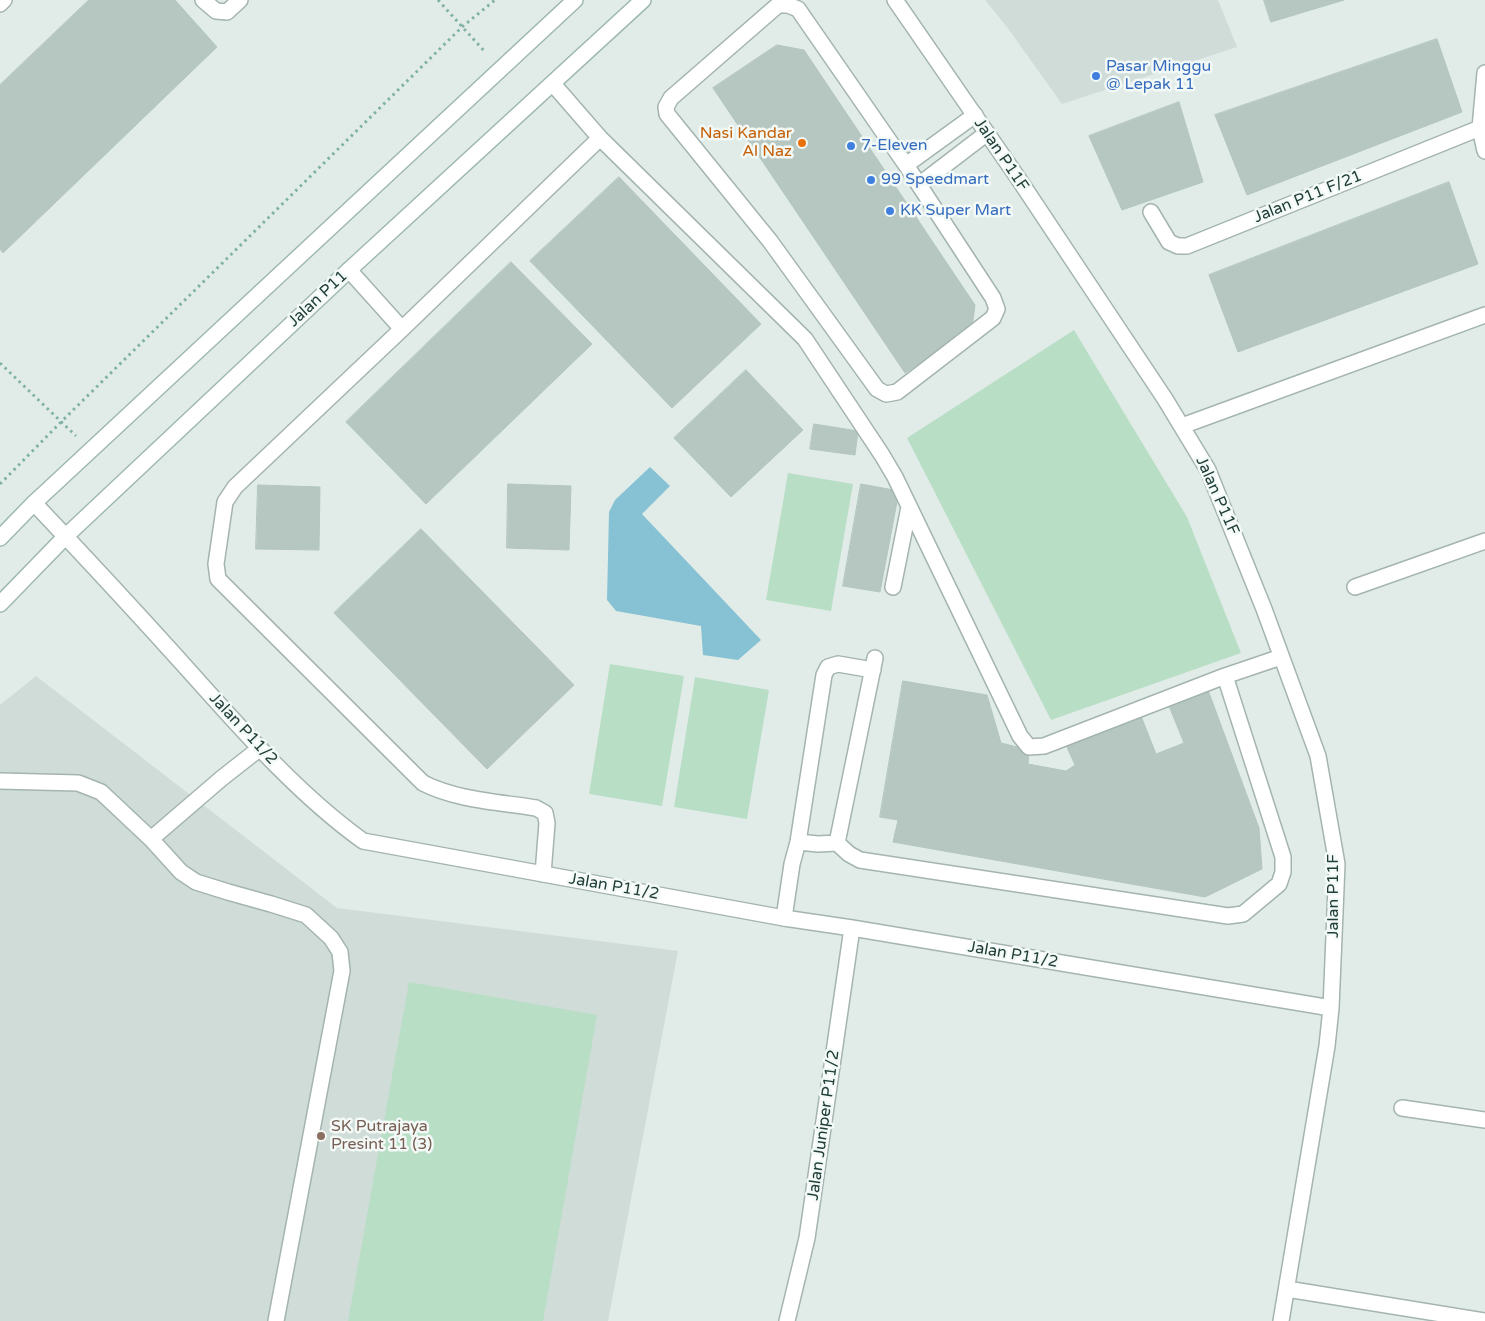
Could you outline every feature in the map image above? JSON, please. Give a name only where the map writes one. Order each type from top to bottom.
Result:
[{"type":"street","points":[[0,4],[4,0]]},
{"type":"street","points":[[203,0],[216,11],[227,12],[240,0]]},
{"type":"street","points":[[0,538],[34,503],[575,0]]},
{"type":"street","name":"Jalan P11","points":[[0,604],[66,536],[349,270],[643,0]]},
{"type":"street","name":"Jalan P11F","points":[[896,0],[1182,426],[1208,470],[1318,756],[1337,864],[1331,1008],[1327,1046],[1281,1321]]},
{"type":"street","points":[[788,4],[798,9],[906,165],[993,298],[996,309],[993,318],[897,392],[886,394],[877,389],[770,241],[668,114],[666,106],[671,98],[778,6],[788,4]]},
{"type":"street","points":[[1485,72],[1480,128],[1485,151]]},
{"type":"street","points":[[553,84],[600,138],[805,339],[882,454],[895,477],[1020,736],[1029,746],[1044,746],[1225,676],[1281,657]]},
{"type":"street","points":[[906,165],[975,116]]},
{"type":"street","name":"Jalan P11 F/21","points":[[1151,212],[1169,242],[1178,246],[1186,246],[1480,128]]},
{"type":"street","points":[[919,185],[987,133]]},
{"type":"street","points":[[543,874],[547,823],[544,813],[536,808],[454,795],[436,790],[423,783],[218,579],[216,564],[225,502],[235,487],[600,138]]},
{"type":"street","points":[[349,270],[402,329]]},
{"type":"street","points":[[1182,426],[1485,315]]},
{"type":"street","name":"Jalan P11/2","points":[[34,503],[103,575],[259,749],[338,823],[364,841],[784,918],[1331,1008]]},
{"type":"street","points":[[894,587],[909,507]]},
{"type":"street","points":[[1355,587],[1485,541]]},
{"type":"street","points":[[784,918],[824,675],[828,667],[838,664],[874,664],[837,843]]},
{"type":"street","points":[[798,842],[837,843],[849,854],[860,860],[1228,916],[1243,914],[1279,884],[1284,872],[1282,856],[1225,676]]},
{"type":"street","points":[[151,839],[259,749]]},
{"type":"street","points":[[0,781],[78,783],[101,792],[151,839],[180,872],[196,882],[306,915],[331,938],[340,952],[342,971],[276,1321]]},
{"type":"street","name":"Jalan Juniper P11/2","points":[[787,1321],[807,1238],[852,928]]},
{"type":"street","points":[[1402,1108],[1485,1120]]},
{"type":"street","points":[[1287,1289],[1485,1320]]},
{"type":"path","points":[[438,0],[501,69]]},
{"type":"path","points":[[0,484],[462,27],[495,0]]},
{"type":"path","points":[[0,363],[91,450]]},
{"type":"shaded area","name":"Pasar Minggu @ Lepak 11","points":[[985,0],[1218,0],[1237,47],[1062,104],[1007,27]]},
{"type":"shaded area","name":"SK Putrajaya Presint 11 (3)","points":[[36,676],[337,908],[678,951],[608,1321],[0,1321],[0,705]]},
{"type":"green space","points":[[1074,330],[1187,517],[1241,653],[1051,720],[907,438]]},
{"type":"green space","points":[[788,473],[853,484],[831,611],[766,600]]},
{"type":"green space","points":[[610,664],[684,676],[662,806],[589,794]]},
{"type":"green space","points":[[695,677],[769,690],[747,819],[674,807]]},
{"type":"green space","points":[[409,982],[597,1015],[543,1321],[348,1321]]},
{"type":"water","points":[[650,467],[670,486],[642,514],[761,640],[738,660],[703,655],[701,626],[616,611],[607,600],[609,512],[615,500]]},
{"type":"building","points":[[89,0],[175,0],[217,47],[3,253],[0,249],[0,85]]},
{"type":"building","points":[[1264,0],[1344,0],[1271,22]]},
{"type":"building","points":[[1437,39],[1462,112],[1247,195],[1215,115]]},
{"type":"building","points":[[777,45],[804,50],[975,305],[972,328],[905,373],[713,88]]},
{"type":"building","points":[[1179,102],[1203,182],[1122,210],[1089,136]]},
{"type":"building","points":[[619,177],[761,324],[672,408],[530,261]]},
{"type":"building","points":[[1449,182],[1478,264],[1238,352],[1209,275]]},
{"type":"building","points":[[511,262],[592,344],[426,504],[346,422]]},
{"type":"building","points":[[746,370],[803,430],[731,497],[674,438]]},
{"type":"building","points":[[814,424],[858,431],[855,455],[810,449]]},
{"type":"building","points":[[508,484],[571,486],[569,550],[507,548]]},
{"type":"building","points":[[861,484],[899,491],[880,592],[843,586]]},
{"type":"building","points":[[258,485],[320,487],[319,550],[256,549]]},
{"type":"building","points":[[421,529],[574,685],[487,769],[334,613]]},
{"type":"building","points":[[903,681],[987,695],[1001,743],[1029,750],[1028,764],[1066,771],[1075,765],[1066,745],[1141,716],[1156,754],[1184,743],[1169,706],[1208,690],[1259,828],[1262,869],[1205,897],[893,842],[898,820],[880,817]]},
{"type":"place","name":"Pasar Minggu @ Lepak 11","points":[[1096,76]]},
{"type":"place","name":"Nasi Kandar Al Naz","points":[[802,143]]},
{"type":"place","name":"7-Eleven","points":[[851,146]]},
{"type":"place","name":"99 Speedmart","points":[[871,180]]},
{"type":"place","name":"KK Super Mart","points":[[890,211]]},
{"type":"place","name":"SK Putrajaya Presint 11 (3)","points":[[321,1136]]}]
